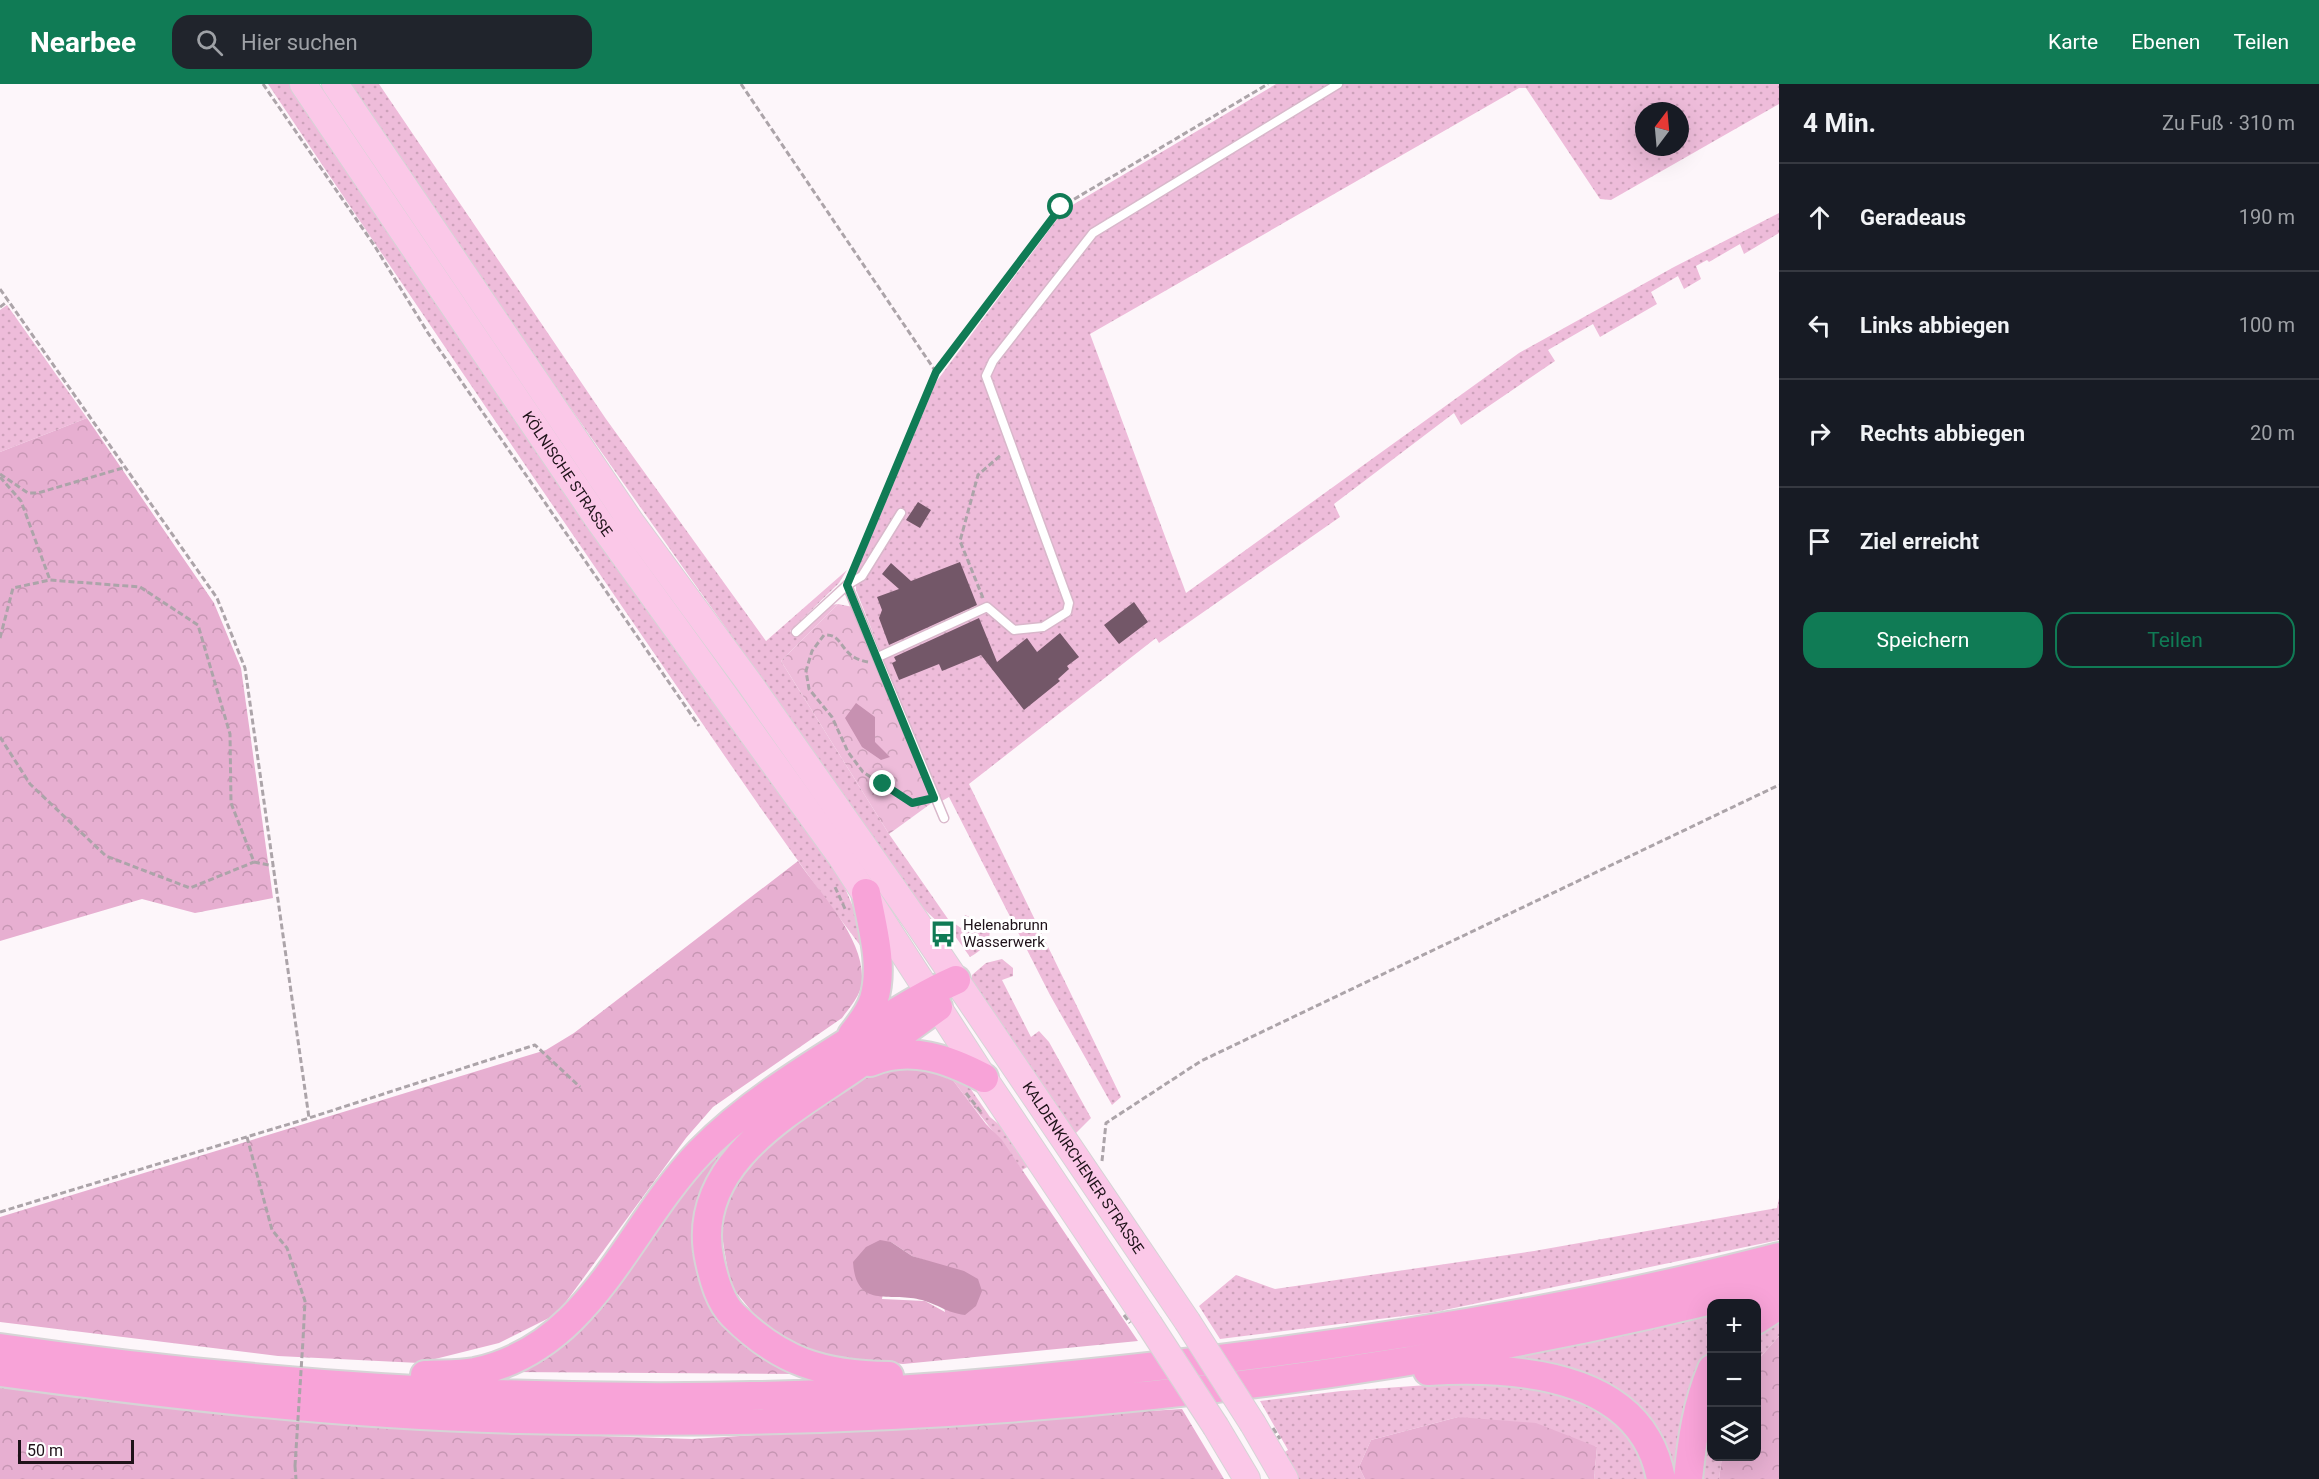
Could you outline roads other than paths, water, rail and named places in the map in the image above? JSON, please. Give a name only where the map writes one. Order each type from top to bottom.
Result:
[{"type":"highway","points":[[866,893],[877,954],[876,988],[873,1002],[857,1028],[846,1058],[744,1150],[723,1178],[710,1209],[707,1241],[715,1283],[729,1311],[758,1340],[788,1358],[826,1370],[868,1376],[1063,1376]]},
{"type":"highway","points":[[287,1381],[474,1372],[506,1363],[534,1350],[585,1307],[699,1153],[728,1125],[846,1058],[934,1000],[956,980]]},
{"type":"highway","points":[[846,1058],[904,1054],[950,1061],[984,1078]]},
{"type":"highway","points":[[0,1348],[123,1365],[287,1381],[515,1395],[684,1397],[842,1393],[977,1385],[1290,1351],[1440,1329],[1647,1289],[1779,1257]]},
{"type":"highway","points":[[0,1372],[132,1390],[285,1405],[517,1419],[685,1421],[831,1419],[979,1410],[1261,1381],[1468,1350],[1712,1301],[1779,1284]]},
{"type":"highway","points":[[1761,1317],[1779,1305]]},
{"type":"highway","points":[[1261,1381],[1471,1370],[1503,1370],[1557,1378],[1600,1396],[1633,1423],[1654,1456],[1661,1479]]},
{"type":"highway","points":[[1688,1479],[1695,1420],[1707,1381]]},
{"type":"main road","name":"KÖLNISCHE STRASSE","points":[[303,84],[599,521],[855,856]]},
{"type":"main road","name":"KÖLNISCHE STRASSE","points":[[335,84],[631,522],[750,684],[855,856]]},
{"type":"main road","points":[[855,856],[866,893],[984,1078],[1216,1427],[1247,1479]]},
{"type":"main road","name":"KALDENKIRCHENER STRASSE","points":[[855,856],[956,980],[1187,1321],[1285,1479]]},
{"type":"lane","points":[[878,657],[987,607],[1014,630],[1043,627],[1067,612],[1069,603],[986,376],[993,361],[1094,232],[1338,84]]},
{"type":"lane","points":[[796,633],[847,585],[862,576],[901,513]]},
{"type":"lane","points":[[847,585],[944,818]]},
{"type":"place","name":"Helenabrunn Wasserwerk","points":[[943,934]]}]
